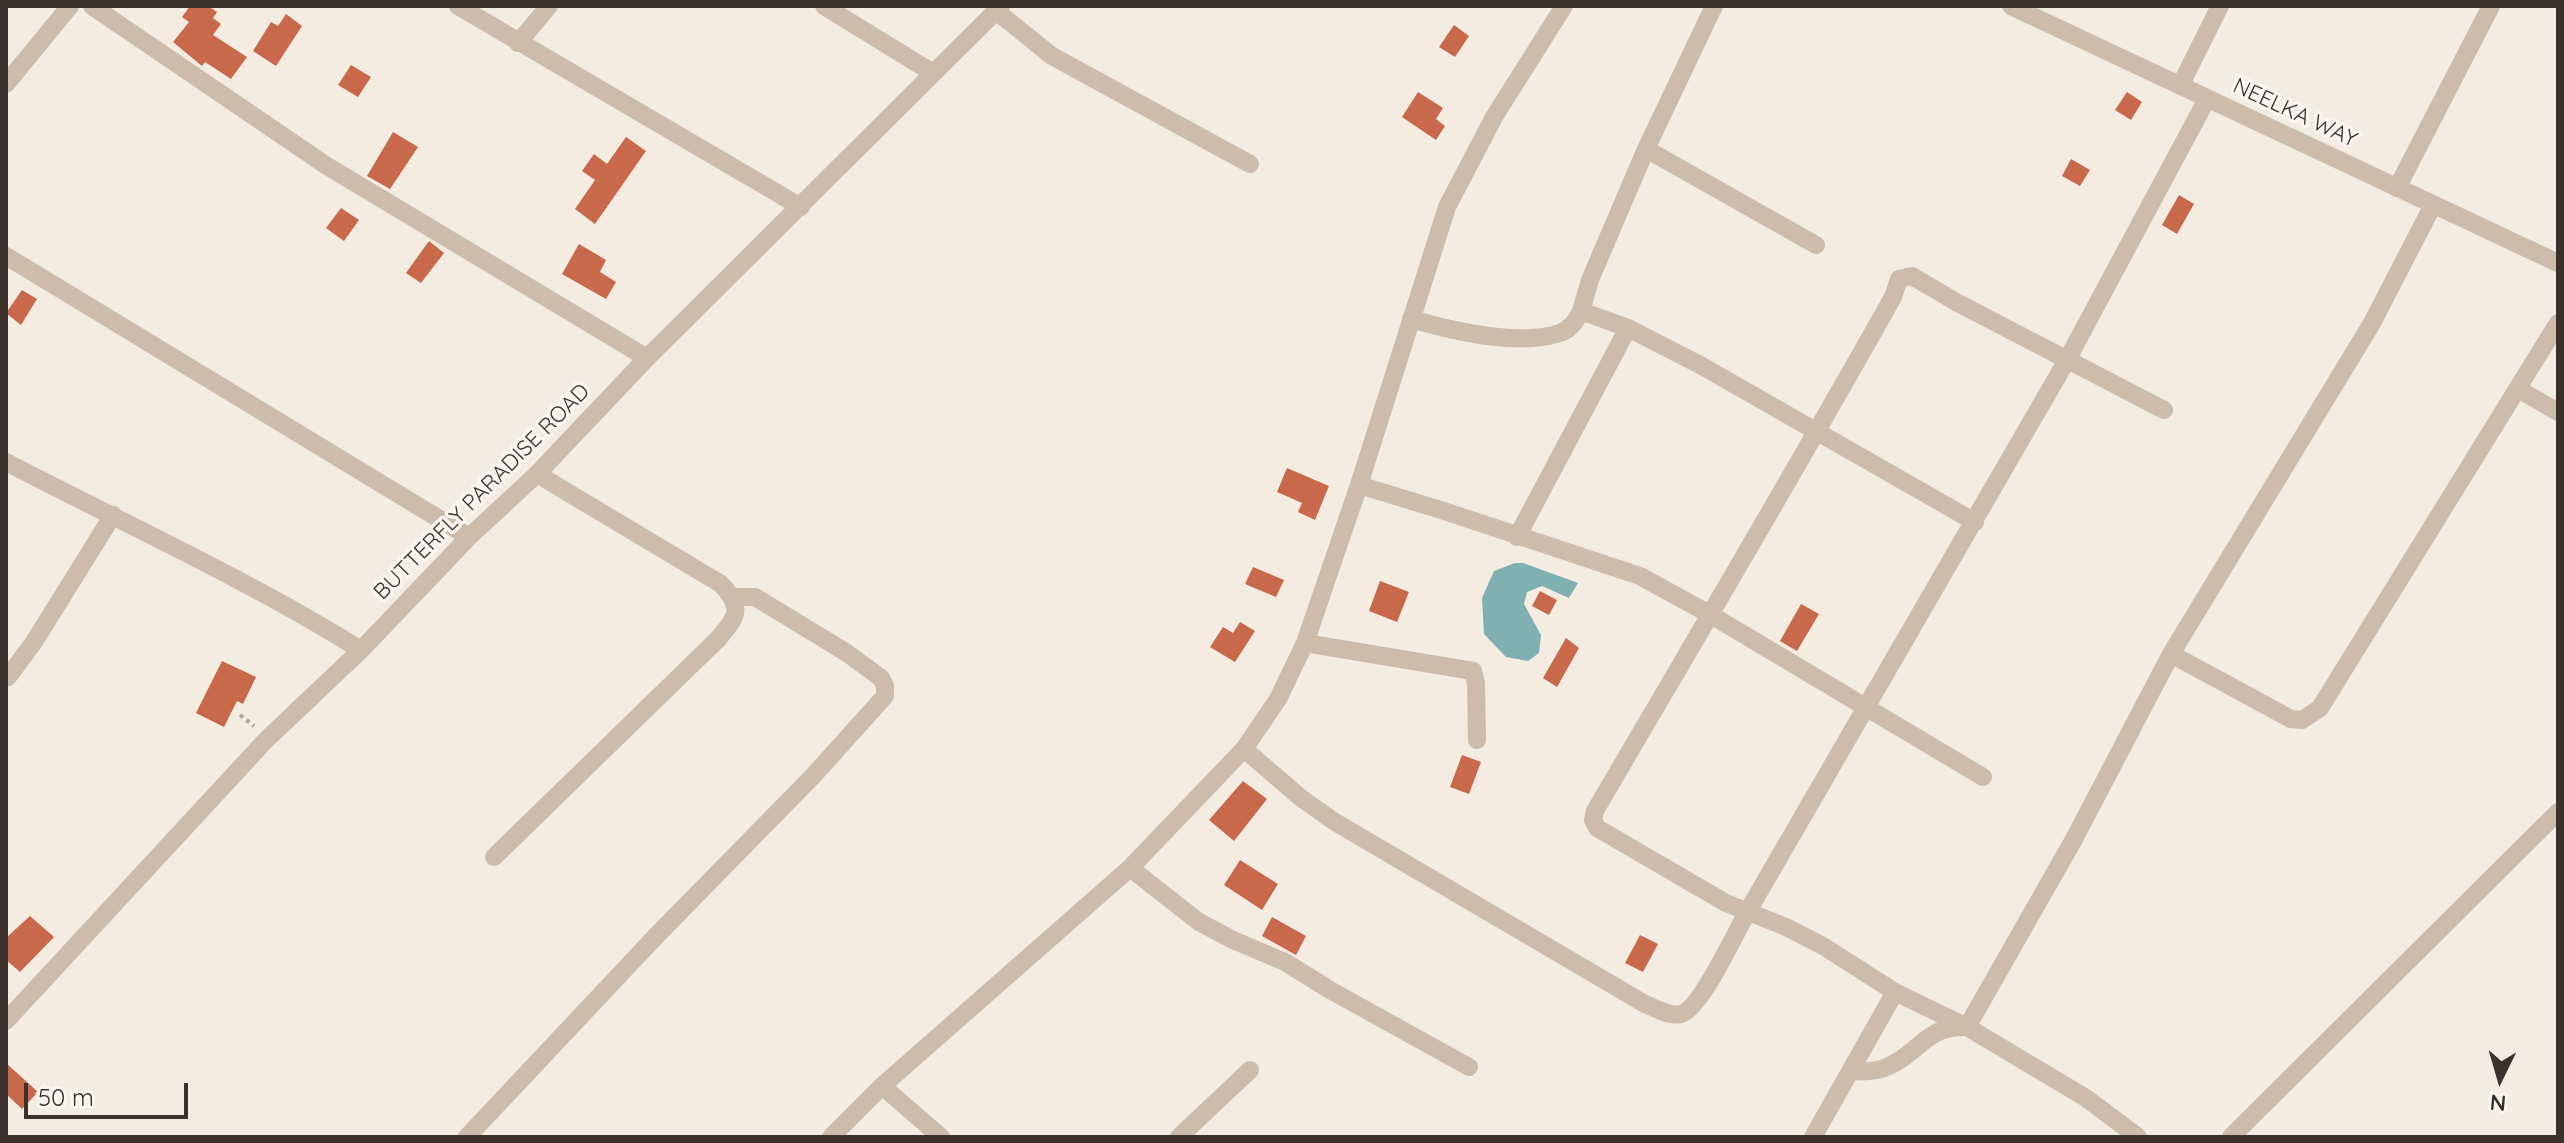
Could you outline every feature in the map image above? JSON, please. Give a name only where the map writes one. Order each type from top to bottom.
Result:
[{"type":"street","points":[[6,84],[70,6]]},
{"type":"street","points":[[92,6],[327,166],[647,358]]},
{"type":"street","points":[[458,6],[801,207]]},
{"type":"street","points":[[518,43],[549,6]]},
{"type":"street","points":[[824,6],[933,73]]},
{"type":"street","points":[[831,1137],[882,1086],[1130,868],[1244,749],[1278,699],[1305,643],[1359,485],[1447,207],[1494,117],[1564,6]]},
{"type":"street","points":[[1411,319],[1486,336],[1518,338],[1561,332],[1574,324],[1646,149],[1714,6]]},
{"type":"street","name":"NEELKA WAY","points":[[2011,6],[2558,263]]},
{"type":"street","points":[[2180,86],[2220,6]]},
{"type":"street","points":[[2397,188],[2491,6]]},
{"type":"street","points":[[999,8],[1052,56],[1250,164]]},
{"type":"street","name":"BUTTERFLY PARADISE ROAD","points":[[6,1021],[266,740],[361,650],[469,537],[537,474],[647,358],[999,8]]},
{"type":"street","points":[[1244,749],[1301,798],[1364,841],[1645,1004],[1668,1014],[1678,1015],[1688,1011],[1697,1002],[1975,522],[2067,360],[2207,99]]},
{"type":"street","points":[[1646,149],[1816,245]]},
{"type":"street","points":[[1967,1027],[2073,841],[2171,654],[2372,323],[2433,205]]},
{"type":"street","points":[[6,256],[469,537]]},
{"type":"street","points":[[2138,1137],[2086,1098],[1967,1027],[1895,992],[1823,946],[1786,927],[1704,892],[1597,828],[1593,820],[1603,797],[1765,524],[1887,309],[1899,279],[1908,275],[2164,410]]},
{"type":"street","points":[[1581,311],[1628,328],[1702,366],[1975,522]]},
{"type":"street","points":[[2171,654],[2291,719],[2302,720],[2320,708],[2558,323]]},
{"type":"street","points":[[1517,537],[1628,328]]},
{"type":"street","points":[[2518,389],[2558,412]]},
{"type":"street","points":[[6,462],[315,621],[361,650]]},
{"type":"street","points":[[494,857],[718,639],[732,622],[737,609],[733,597],[721,584],[537,474]]},
{"type":"street","points":[[1359,485],[1640,576],[1983,777]]},
{"type":"street","points":[[8,677],[34,642],[113,515]]},
{"type":"street","points":[[467,1137],[657,935],[813,776],[885,696],[881,678],[847,653],[755,597],[733,597]]},
{"type":"street","points":[[1305,643],[1473,671],[1477,740]]},
{"type":"street","points":[[2231,1137],[2558,812]]},
{"type":"street","points":[[1130,868],[1199,922],[1285,962],[1469,1067]]},
{"type":"street","points":[[1813,1137],[1895,992]]},
{"type":"street","points":[[1851,1071],[1864,1072],[1891,1066],[1942,1029],[1967,1027]]},
{"type":"street","points":[[1179,1137],[1250,1070]]},
{"type":"street","points":[[882,1086],[941,1137]]},
{"type":"water","points":[[1523,563],[1578,583],[1569,598],[1542,586],[1527,592],[1524,604],[1541,635],[1539,653],[1528,661],[1506,657],[1484,634],[1482,598],[1494,571]]},
{"type":"building","points":[[190,6],[208,6],[217,12],[213,18],[221,24],[213,35],[247,57],[231,79],[205,62],[202,66],[173,42],[189,22],[182,17]]},
{"type":"building","points":[[286,14],[302,26],[276,66],[253,51],[271,22],[278,26]]},
{"type":"building","points":[[1454,25],[1469,36],[1455,57],[1439,47]]},
{"type":"building","points":[[351,65],[371,77],[358,97],[338,85]]},
{"type":"building","points":[[1418,92],[1443,108],[1436,119],[1445,126],[1436,140],[1402,117]]},
{"type":"building","points":[[2127,92],[2142,102],[2131,120],[2115,110]]},
{"type":"building","points":[[393,132],[418,147],[390,189],[367,176]]},
{"type":"building","points":[[626,137],[646,151],[595,224],[575,209],[595,180],[582,171],[594,154],[607,164]]},
{"type":"building","points":[[2071,159],[2090,170],[2080,186],[2062,176]]},
{"type":"building","points":[[2179,195],[2194,204],[2177,234],[2162,225]]},
{"type":"building","points":[[341,208],[359,220],[344,241],[326,228]]},
{"type":"building","points":[[429,241],[444,253],[421,283],[406,273]]},
{"type":"building","points":[[579,244],[606,260],[600,272],[616,282],[606,299],[562,274]]},
{"type":"building","points":[[22,290],[37,299],[21,325],[6,313]]},
{"type":"building","points":[[1287,468],[1329,486],[1315,520],[1298,512],[1302,503],[1277,492]]},
{"type":"building","points":[[1253,567],[1284,580],[1276,597],[1245,584]]},
{"type":"building","points":[[1380,581],[1409,592],[1397,622],[1369,611]]},
{"type":"building","points":[[1540,591],[1557,600],[1549,615],[1532,606]]},
{"type":"building","points":[[1801,604],[1819,614],[1797,651],[1780,641]]},
{"type":"building","points":[[1240,622],[1255,631],[1235,662],[1210,647],[1223,627],[1233,633]]},
{"type":"building","points":[[1566,638],[1579,648],[1557,687],[1543,678]]},
{"type":"building","points":[[222,661],[256,677],[243,704],[237,701],[224,727],[196,713]]},
{"type":"building","points":[[1462,755],[1481,762],[1469,794],[1450,787]]},
{"type":"building","points":[[1243,781],[1267,799],[1234,841],[1209,820]]},
{"type":"building","points":[[1240,860],[1278,884],[1262,910],[1224,885]]},
{"type":"building","points":[[30,916],[54,937],[20,972],[6,960],[6,938]]},
{"type":"building","points":[[1272,917],[1306,936],[1296,955],[1262,936]]},
{"type":"building","points":[[1640,935],[1658,944],[1643,972],[1625,963]]},
{"type":"building","points":[[6,1063],[38,1092],[22,1109],[6,1094]]}]
